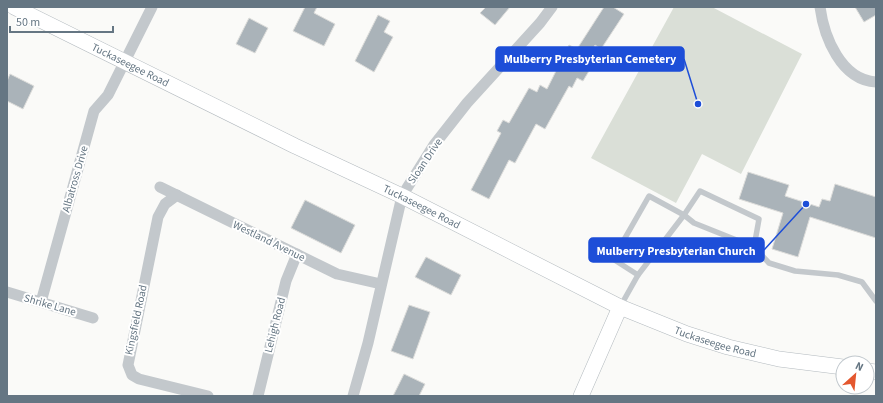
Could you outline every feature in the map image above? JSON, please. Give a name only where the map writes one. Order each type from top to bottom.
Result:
[{"type":"street","name":"Tuckaseegee Road","points":[[14,7],[295,146],[402,196],[620,307],[686,334],[728,347],[779,359],[835,366]]},
{"type":"street","name":"Albatross Drive","points":[[41,302],[94,111],[108,95],[152,7]]},
{"type":"street","name":"Sloan Drive","points":[[353,396],[402,196],[434,145],[467,102],[540,23],[552,7]]},
{"type":"street","points":[[820,7],[822,22],[828,42],[839,60],[854,75],[871,82],[876,82]]},
{"type":"street","name":"Westland Avenue","points":[[160,187],[337,274],[381,284]]},
{"type":"street","name":"Kingsfield Road","points":[[177,195],[165,204],[158,217],[128,365],[132,375],[140,379],[208,396]]},
{"type":"street","name":"Lehigh Road","points":[[258,396],[286,281],[297,254]]},
{"type":"street","name":"Shrike Lane","points":[[7,292],[93,318]]},
{"type":"street","points":[[581,396],[620,307]]},
{"type":"lane","points":[[620,307],[638,275],[684,215],[700,191],[759,220],[754,247]]},
{"type":"lane","points":[[638,275],[613,259],[649,196],[684,215],[694,223],[754,247],[769,263],[795,271],[838,275],[862,282],[876,301]]},
{"type":"shaded area","points":[[674,7],[712,7],[802,54],[741,174],[702,154],[676,203],[591,158]]},
{"type":"building","points":[[305,7],[317,7],[314,13],[335,24],[324,46],[293,31]]},
{"type":"building","points":[[486,7],[510,7],[495,25],[480,13]]},
{"type":"building","points":[[604,7],[613,7],[624,14],[601,49],[595,45],[583,68],[589,71],[583,81],[577,78],[572,88],[569,86],[545,129],[536,124],[515,163],[509,160],[489,199],[471,190],[501,133],[497,131],[503,120],[509,123],[529,88],[537,92],[540,85],[547,89],[569,45],[577,49]]},
{"type":"building","points":[[855,7],[876,7],[876,15],[864,22]]},
{"type":"building","points":[[378,15],[390,21],[384,32],[393,37],[374,72],[355,61]]},
{"type":"building","points":[[249,18],[268,28],[255,53],[236,44]]},
{"type":"building","points":[[10,74],[34,86],[23,109],[7,101],[7,81]]},
{"type":"building","points":[[748,172],[789,185],[785,196],[819,207],[822,199],[830,201],[835,184],[876,197],[876,238],[810,217],[798,257],[772,249],[783,213],[739,199]]},
{"type":"building","points":[[305,200],[355,225],[341,253],[291,228]]},
{"type":"building","points":[[426,257],[461,275],[451,295],[415,277]]},
{"type":"building","points":[[409,305],[430,312],[413,359],[391,351]]},
{"type":"building","points":[[404,374],[425,384],[419,396],[393,396]]},
{"type":"place","name":"Mulberry Presbyterian Cemetery","points":[[698,104]]},
{"type":"place","name":"Mulberry Presbyterian Church","points":[[806,204]]}]
